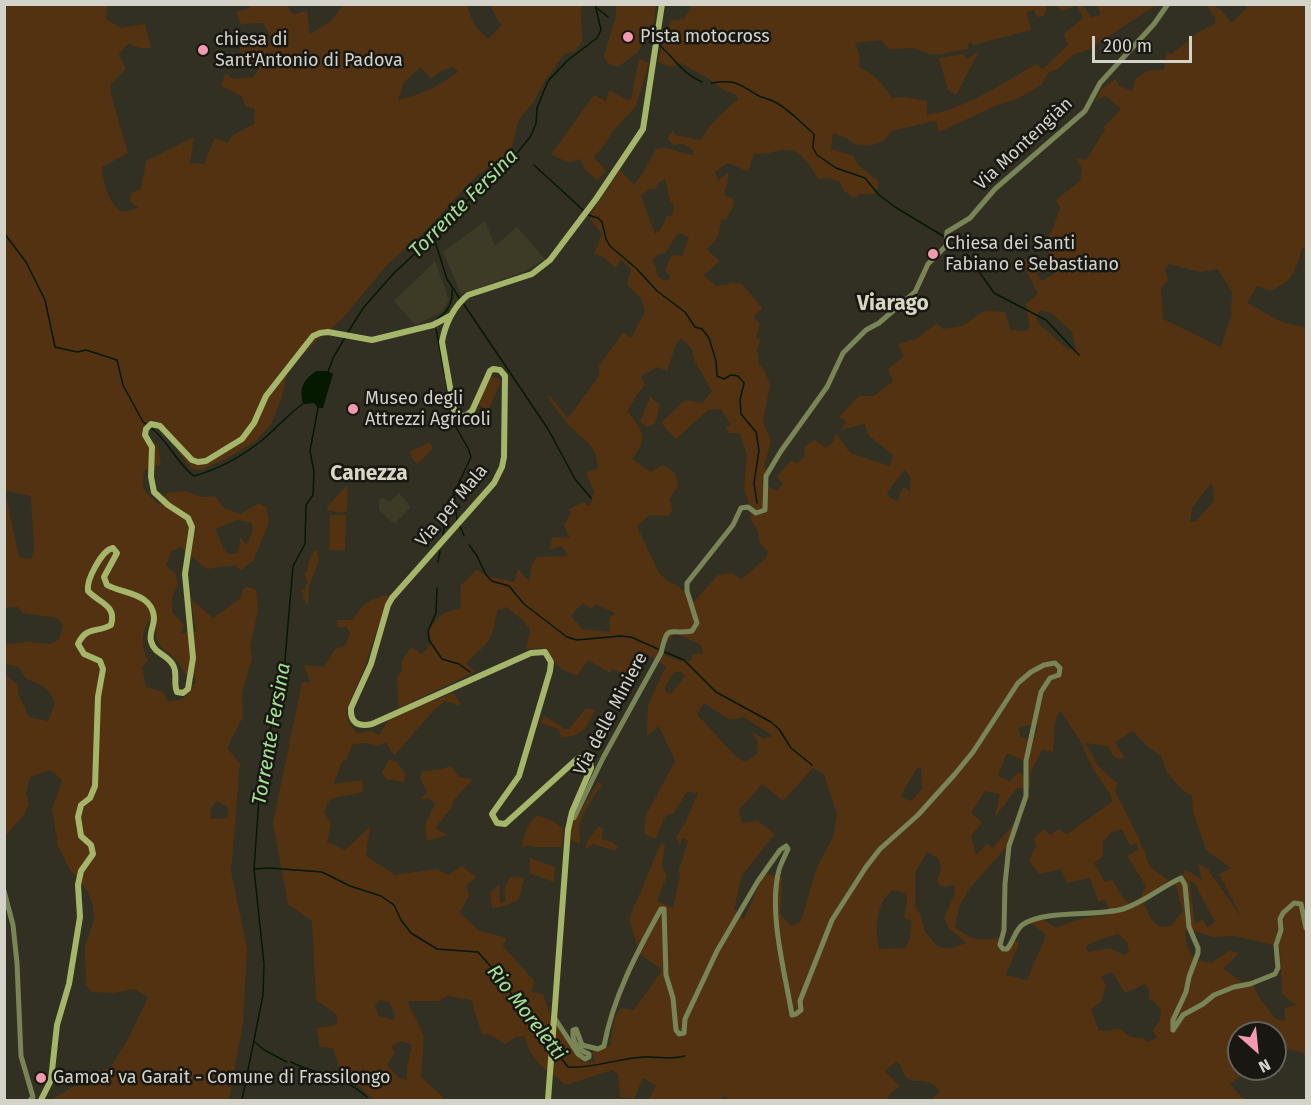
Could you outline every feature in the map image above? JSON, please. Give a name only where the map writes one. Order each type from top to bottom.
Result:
[{"type":"main road","points":[[439,322],[446,328],[462,300],[477,291],[532,274],[550,260],[596,199],[643,129],[662,4]]},
{"type":"main road","points":[[41,1101],[51,1080],[57,1025],[69,984],[80,917],[78,885],[81,871],[93,854],[91,845],[81,836],[78,817],[81,805],[90,798],[95,786],[98,697],[103,669],[100,662],[84,654],[78,644],[81,636],[111,625],[113,613],[111,609],[88,591],[86,583],[105,551],[113,548],[117,553],[104,577],[107,585],[117,591],[138,595],[149,605],[154,615],[150,633],[152,645],[174,667],[177,692],[183,693],[188,690],[193,658],[185,574],[192,527],[188,518],[168,506],[154,492],[151,477],[152,447],[145,435],[146,429],[153,424],[160,426],[192,460],[206,461],[242,439],[249,431],[266,396],[313,336],[321,333],[377,340],[439,322],[451,316]]},
{"type":"main road","name":"Via per Mala","points":[[446,328],[442,342],[454,410],[458,415],[465,416],[472,411],[489,371],[497,369],[503,372],[506,381],[502,467],[489,490],[392,598],[371,664],[351,708],[351,715],[353,721],[358,725],[372,724],[531,653],[545,652],[551,662],[550,671],[528,751],[519,776],[492,814],[496,823],[505,824],[577,759],[586,758],[590,761],[591,768],[570,818]]},
{"type":"main road","points":[[549,1101],[570,818]]},
{"type":"street","name":"Via Montengiàn","points":[[827,387],[843,353],[866,330],[885,319],[915,292],[928,264],[946,246],[947,232],[970,218],[995,189],[1085,111],[1105,77],[1154,24],[1168,4]]},
{"type":"street","name":"Via delle Miniere","points":[[570,818],[574,818],[606,752],[661,653],[664,637],[670,632],[692,631],[696,627],[697,622],[687,591],[687,583],[733,525],[741,508],[748,507],[756,513],[765,510],[766,476],[827,387]]},
{"type":"street","points":[[554,1017],[578,1054],[585,1059],[589,1058],[589,1054],[577,1047],[573,1030],[576,1029],[582,1045],[598,1049],[604,1046],[608,1025],[628,968],[661,909],[664,909],[666,975],[673,998],[676,1030],[679,1034],[684,1033],[685,1019],[717,951],[758,881],[780,850],[786,846],[788,849],[779,870],[776,887],[776,912],[788,996],[792,1015],[796,1014],[801,1010],[800,1001],[832,920],[866,867],[880,849],[918,815],[954,774],[979,743],[1018,683],[1031,672],[1044,665],[1055,663],[1060,668],[1059,675],[1050,678],[1041,692],[1026,761],[1027,790],[1009,846],[1004,924],[1000,945],[1003,949],[1010,945],[1019,928],[1029,922],[1054,915],[1101,913],[1122,909],[1144,900],[1181,878],[1185,885],[1189,927],[1198,953],[1186,992],[1173,1020],[1173,1030],[1183,1015],[1214,995],[1275,974],[1278,968],[1276,945],[1281,930],[1280,919],[1294,903],[1301,904],[1306,928]]},
{"type":"street","points":[[4,891],[13,925],[20,1007],[21,1056],[31,1087],[33,1097],[30,1101]]},
{"type":"shaded area","points":[[5,5],[107,5],[106,19],[121,28],[145,24],[151,48],[140,48],[128,44],[119,54],[126,69],[111,84],[111,95],[128,153],[102,167],[105,187],[113,203],[122,212],[139,208],[130,202],[131,193],[141,189],[146,161],[194,137],[190,163],[204,164],[215,138],[227,143],[233,135],[254,124],[255,109],[245,106],[242,96],[221,86],[225,73],[233,79],[254,77],[261,65],[239,62],[241,41],[272,38],[263,23],[241,24],[236,12],[250,8],[250,5],[288,5],[289,10],[294,14],[307,11],[310,34],[331,21],[343,5],[467,5],[474,24],[488,39],[502,25],[491,6],[486,5],[581,5],[582,41],[576,51],[564,54],[544,82],[533,103],[519,119],[510,153],[476,176],[424,232],[387,265],[342,319],[315,342],[288,371],[282,397],[271,424],[257,440],[202,470],[192,469],[180,454],[171,434],[152,419],[141,432],[158,446],[161,465],[144,470],[143,489],[159,505],[166,493],[185,491],[201,497],[215,496],[224,508],[240,514],[259,503],[266,507],[269,521],[254,560],[241,570],[235,565],[207,569],[180,547],[171,552],[166,566],[175,573],[178,584],[172,596],[172,612],[184,625],[181,633],[196,632],[191,599],[213,618],[241,598],[243,589],[247,587],[256,590],[258,611],[250,646],[252,658],[242,693],[243,717],[227,748],[240,764],[231,871],[247,949],[243,1023],[229,1100],[51,1100],[95,1073],[111,1067],[129,1037],[148,997],[134,989],[113,993],[92,992],[86,985],[85,946],[94,920],[93,905],[88,892],[70,870],[58,846],[52,809],[62,781],[55,773],[49,770],[30,777],[26,793],[29,804],[23,816],[5,836],[4,667],[7,676],[17,684],[19,696],[29,717],[48,721],[55,703],[47,690],[26,679],[19,667],[5,664],[5,644],[56,642],[63,625],[57,618],[23,613],[18,607],[5,608]],"holes":[[[421,67],[431,79],[450,68],[454,67],[458,72],[430,89],[398,100],[404,82]],[[5,491],[31,496],[34,550],[31,559],[19,557]],[[237,520],[252,523],[253,529],[249,542],[246,544],[240,537],[239,551],[233,554],[226,553],[215,529]],[[156,618],[155,630],[160,645],[174,658],[185,674],[196,678],[190,692],[184,698],[169,702],[163,692],[146,687],[142,667],[148,661],[143,642],[148,622]],[[217,801],[228,807],[228,818],[210,819],[211,808]]]},
{"type":"shaded area","name":"Pista motocross","points":[[616,5],[656,5],[654,22],[638,52],[618,67],[608,64],[604,56],[616,16]]},
{"type":"shaded area","points":[[692,5],[1051,5],[1047,6],[1044,16],[1037,17],[1034,10],[1027,12],[1031,30],[974,45],[969,42],[968,49],[930,54],[913,48],[889,49],[881,40],[855,43],[860,57],[859,67],[878,80],[892,98],[905,97],[927,101],[927,115],[970,101],[1036,64],[1043,69],[1068,45],[1064,34],[1083,18],[1077,5],[1083,5],[1091,17],[1101,15],[1097,5],[1156,5],[1088,50],[1074,54],[1059,68],[1048,73],[1041,85],[1017,99],[1000,104],[939,132],[935,121],[892,131],[883,141],[870,146],[856,145],[833,133],[831,149],[854,156],[858,165],[879,182],[875,194],[859,194],[854,198],[844,191],[840,182],[829,178],[818,179],[802,157],[785,150],[763,154],[754,153],[748,171],[727,163],[715,172],[718,181],[727,173],[729,175],[724,195],[733,198],[734,204],[726,220],[721,219],[717,236],[707,250],[720,261],[704,275],[715,286],[728,285],[730,282],[742,284],[762,308],[754,317],[760,325],[756,338],[761,339],[757,350],[759,363],[770,385],[763,421],[771,442],[764,465],[766,470],[762,483],[777,491],[783,483],[777,477],[791,460],[797,464],[805,456],[804,447],[815,440],[826,448],[833,442],[836,433],[850,453],[890,466],[893,455],[868,435],[865,424],[840,430],[847,422],[839,417],[859,396],[874,396],[893,381],[888,369],[904,356],[898,344],[916,339],[937,323],[943,329],[962,326],[984,311],[1005,312],[1010,330],[1026,331],[1030,328],[1026,304],[1038,294],[1022,262],[1027,258],[1041,281],[1054,274],[1045,243],[1060,208],[1056,200],[1080,181],[1082,169],[1076,158],[1086,160],[1105,130],[1104,127],[1121,109],[1105,95],[1096,101],[1101,89],[1116,79],[1119,86],[1132,91],[1136,78],[1147,71],[1164,69],[1167,53],[1172,54],[1197,33],[1215,24],[1215,18],[1207,5],[1218,8],[1231,23],[1247,8],[1247,5],[1306,5],[1306,248],[1302,248],[1295,270],[1289,279],[1270,291],[1257,286],[1247,303],[1282,322],[1306,328],[1306,927],[1303,908],[1298,902],[1291,904],[1283,913],[1276,945],[1234,936],[1213,937],[1191,930],[1185,885],[1181,877],[1179,878],[1186,870],[1202,880],[1198,864],[1207,868],[1241,917],[1219,874],[1231,868],[1206,850],[1193,812],[1192,796],[1181,789],[1167,772],[1161,756],[1147,746],[1133,731],[1115,742],[1125,758],[1118,759],[1108,746],[1085,743],[1098,766],[1118,784],[1115,791],[1150,867],[1168,880],[1141,901],[1109,911],[1106,900],[1098,901],[1090,878],[1067,883],[1061,869],[1039,874],[1029,861],[1036,846],[1034,838],[1044,829],[1050,835],[1058,829],[1067,834],[1113,801],[1093,769],[1081,742],[1061,712],[1058,713],[1055,724],[1053,752],[1042,750],[1030,773],[1030,788],[1027,788],[1027,762],[1038,725],[1035,724],[1039,702],[1047,683],[1059,675],[1060,668],[1055,662],[1044,664],[1031,671],[1017,683],[954,774],[917,815],[880,849],[866,867],[832,920],[799,1000],[800,1010],[793,1014],[777,928],[779,876],[782,876],[780,914],[791,926],[801,921],[817,867],[833,837],[837,814],[824,774],[813,768],[783,801],[762,784],[739,810],[742,823],[758,821],[775,834],[742,875],[734,909],[739,914],[697,987],[686,1018],[684,1032],[679,1033],[667,975],[666,910],[660,908],[639,951],[629,919],[661,843],[665,845],[662,865],[667,876],[657,901],[673,908],[680,877],[679,870],[688,841],[682,838],[680,845],[676,837],[698,793],[687,792],[674,813],[666,815],[655,839],[644,834],[646,815],[675,761],[659,726],[647,736],[648,705],[666,666],[646,654],[630,678],[613,669],[610,673],[588,660],[577,676],[561,669],[542,648],[526,649],[530,631],[524,621],[506,607],[497,611],[488,641],[466,663],[475,672],[399,708],[397,678],[402,671],[402,661],[411,647],[422,654],[431,644],[429,631],[435,622],[445,613],[460,609],[461,585],[476,570],[488,576],[514,582],[518,569],[529,581],[532,564],[537,557],[568,556],[562,546],[549,549],[553,537],[570,538],[564,525],[572,511],[566,511],[583,502],[590,506],[594,492],[586,472],[598,468],[596,456],[589,444],[564,420],[547,395],[568,418],[597,379],[599,366],[623,332],[631,338],[645,312],[641,298],[627,285],[631,269],[621,260],[615,268],[604,257],[594,254],[602,234],[591,220],[591,213],[620,170],[634,185],[656,149],[666,148],[694,155],[693,150],[683,144],[674,145],[667,139],[673,130],[675,135],[701,140],[722,113],[739,99],[735,94],[682,63],[671,67],[658,62],[664,36],[672,20],[684,19]],"holes":[[[665,179],[670,201],[674,207],[671,216],[667,216],[660,230],[655,234],[641,195],[650,189],[655,190],[659,182]],[[678,233],[689,237],[682,256],[672,255],[665,270],[670,279],[664,281],[657,275],[652,261],[656,255],[665,253]],[[1169,264],[1199,272],[1218,269],[1232,292],[1231,316],[1221,347],[1163,319],[1161,288],[1169,279],[1165,270]],[[1040,310],[1051,313],[1072,332],[1076,348],[1069,350],[1041,326],[1036,318]],[[681,338],[692,349],[695,362],[712,391],[703,403],[685,400],[661,423],[676,439],[708,410],[721,409],[731,425],[726,428],[729,433],[740,433],[747,455],[744,490],[750,505],[751,520],[758,531],[760,543],[768,552],[766,558],[742,579],[731,573],[718,575],[690,606],[685,593],[659,573],[637,526],[649,515],[668,516],[673,510],[669,499],[678,486],[675,473],[663,465],[651,472],[632,459],[640,445],[642,434],[627,411],[639,391],[645,386],[641,376],[658,367],[667,371],[676,344]],[[904,470],[910,478],[911,492],[903,487],[899,501],[890,498],[887,493]],[[1210,484],[1213,485],[1214,501],[1196,521],[1190,522],[1192,508]],[[583,603],[592,609],[595,604],[615,613],[610,618],[609,632],[582,629],[571,615]],[[673,635],[680,635],[701,645],[703,654],[693,654],[691,661],[680,661],[658,652],[660,644],[667,643]],[[674,672],[681,672],[685,676],[671,694],[665,692],[665,687]],[[704,703],[730,720],[744,717],[773,736],[764,739],[752,732],[758,743],[757,754],[745,762],[735,756],[697,714]],[[921,767],[922,789],[911,801],[900,797],[917,768]],[[1122,829],[1130,846],[1136,843],[1138,850],[1127,856],[1146,886],[1141,897],[1130,904],[1121,895],[1112,879],[1105,882],[1094,863],[1103,856],[1103,842],[1112,832]],[[1189,880],[1195,884],[1215,922],[1207,927],[1202,919],[1195,924]]]},
{"type":"shaded area","points":[[1055,5],[1077,5],[1062,11]]},
{"type":"shaded area","points":[[979,51],[956,95],[948,90],[939,58],[964,54],[967,59]]},
{"type":"shaded area","points":[[639,59],[649,63],[636,106],[613,131],[594,157],[606,171],[597,180],[585,170],[580,159],[569,163],[551,154],[594,95],[606,101],[609,90],[631,100]]},
{"type":"shaded area","points":[[485,221],[495,246],[517,227],[545,259],[523,272],[461,294],[443,252]]},
{"type":"shaded area","points":[[435,261],[449,300],[442,312],[415,325],[394,301]]},
{"type":"shaded area","points":[[316,371],[328,371],[333,374],[323,408],[318,408],[314,403],[303,404],[303,385]]},
{"type":"shaded area","points":[[490,375],[501,381],[488,411],[478,404]]},
{"type":"shaded area","points":[[650,397],[660,405],[655,424],[647,427],[640,422]]},
{"type":"shaded area","points":[[430,442],[433,449],[417,464],[409,452]]},
{"type":"shaded area","points":[[345,487],[348,487],[347,511],[341,513],[328,510],[327,507]]},
{"type":"shaded area","points":[[399,493],[411,507],[394,524],[379,510],[379,499],[383,498],[390,502]]},
{"type":"shaded area","points":[[330,515],[346,515],[345,550],[329,550]]},
{"type":"shaded area","points":[[317,550],[319,561],[310,583],[308,606],[301,590],[305,590],[305,584],[308,584],[304,573],[307,572],[314,551]]},
{"type":"shaded area","points":[[388,595],[386,608],[367,661],[346,712],[349,723],[357,733],[371,731],[379,735],[390,718],[452,693],[455,694],[461,706],[445,701],[433,711],[395,755],[386,742],[379,746],[366,743],[353,744],[346,760],[342,761],[334,784],[362,780],[363,792],[330,799],[324,812],[331,824],[327,842],[345,850],[370,827],[366,856],[395,875],[437,869],[448,875],[462,866],[476,877],[466,886],[469,895],[460,913],[478,930],[507,938],[503,946],[535,982],[531,992],[543,994],[551,1018],[582,1062],[595,1062],[592,1052],[610,1046],[615,1017],[621,1008],[634,1010],[662,970],[639,953],[664,909],[664,938],[676,1030],[685,1033],[687,1019],[698,989],[739,915],[744,919],[764,874],[778,876],[775,900],[792,1015],[801,1010],[800,1001],[833,920],[881,849],[955,774],[1018,684],[1031,672],[1054,663],[1059,668],[1058,674],[1051,678],[1043,688],[1034,724],[1018,728],[1021,737],[1031,739],[1025,761],[1007,753],[998,776],[1010,781],[1018,772],[1026,776],[1027,788],[1017,788],[995,817],[1000,794],[985,791],[971,813],[982,822],[971,836],[976,855],[987,844],[993,848],[1016,821],[1009,844],[969,889],[959,907],[955,927],[972,938],[1002,937],[1003,950],[1013,940],[1019,943],[1006,975],[1027,980],[1046,935],[1030,922],[1042,919],[1056,928],[1082,919],[1109,915],[1109,912],[1122,909],[1156,893],[1144,904],[1151,919],[1160,927],[1171,926],[1183,911],[1175,882],[1183,880],[1190,930],[1185,931],[1186,943],[1194,960],[1172,1030],[1180,1020],[1199,1005],[1219,995],[1253,984],[1258,996],[1276,1019],[1285,1021],[1227,1021],[1227,1081],[1234,1081],[1230,1084],[1240,1096],[1248,1100],[930,1100],[940,1092],[935,1086],[907,1078],[901,1065],[896,1062],[886,1070],[886,1073],[900,1086],[886,1100],[730,1100],[723,1097],[720,1100],[648,1100],[656,1086],[643,1078],[634,1099],[620,1097],[618,1074],[612,1070],[566,1085],[539,1064],[524,1036],[516,1037],[505,1044],[490,1035],[482,1034],[471,1000],[447,996],[438,1001],[407,1001],[424,1036],[421,1077],[446,1100],[374,1100],[354,1081],[341,1074],[333,1048],[320,1047],[317,1028],[337,1025],[337,1015],[316,1000],[312,921],[288,904],[273,823],[302,682],[310,682],[304,665],[324,667],[336,648],[344,647],[350,634],[347,627],[337,627],[337,620],[353,620],[360,609],[371,600]],"holes":[[[927,852],[938,858],[941,869],[937,882],[943,887],[954,885],[955,893],[944,918],[950,929],[966,943],[952,948],[938,947],[925,932],[920,914],[915,907],[915,873]],[[894,890],[906,893],[904,918],[912,921],[906,948],[880,949],[877,935],[878,917],[883,900]],[[1118,934],[1127,942],[1129,952],[1124,955],[1110,948],[1088,952],[1086,946]],[[1112,972],[1125,993],[1145,984],[1149,990],[1149,999],[1154,1001],[1161,1010],[1160,1020],[1153,1031],[1157,1038],[1146,1042],[1144,1038],[1130,1037],[1120,1029],[1099,1031],[1091,1009],[1102,1001],[1106,985],[1101,977]],[[379,1000],[389,1002],[395,1014],[394,1020],[379,1016],[375,1006]],[[401,1041],[412,1045],[407,1066],[407,1080],[400,1079],[387,1065],[395,1053],[391,1046]]]},
{"type":"shaded area","points":[[586,708],[595,710],[586,726],[579,733],[568,737],[561,737],[559,729],[540,723],[544,716],[563,729],[569,729]]},
{"type":"shaded area","points":[[389,759],[397,762],[405,773],[404,782],[386,779],[382,773]]},
{"type":"shaded area","points":[[451,766],[459,777],[473,779],[454,800],[451,808],[435,828],[447,835],[427,841],[425,825],[435,804],[429,798],[421,799],[427,792],[420,779],[422,771]]},
{"type":"shaded area","points":[[598,782],[602,784],[582,819],[579,834],[581,842],[578,844],[571,839],[571,827]]},
{"type":"shaded area","points":[[537,815],[563,828],[562,847],[528,845],[522,848],[526,830]]},
{"type":"shaded area","points":[[598,827],[603,828],[602,839],[618,847],[615,851],[593,844],[586,849],[586,843]]},
{"type":"shaded area","points":[[530,858],[555,867],[554,882],[529,873]]},
{"type":"shaded area","points":[[510,877],[524,878],[519,900],[492,908],[490,893],[499,884],[500,903],[506,901],[504,890]]},
{"type":"shaded area","points":[[1298,903],[1306,929],[1306,1057],[1302,1052],[1287,1049],[1285,1008],[1296,1005],[1282,994],[1280,951],[1278,950],[1284,913]]},
{"type":"shaded area","points":[[1230,950],[1238,954],[1223,969],[1242,982],[1252,981],[1200,1004],[1177,1025],[1173,1020],[1196,960],[1212,963]]},
{"type":"waterway","name":"Torrente Fersina","points":[[348,332],[364,307],[394,273],[448,223],[468,200],[492,180],[530,137],[536,124],[537,108],[548,81],[568,60],[597,38],[601,30],[595,4]]},
{"type":"waterway","points":[[597,8],[608,17]]},
{"type":"waterway","points":[[658,44],[683,70],[702,82]]},
{"type":"waterway","points":[[711,83],[733,82],[779,104],[814,134],[813,148],[817,155],[836,168],[865,178],[879,195],[895,207],[943,236]]},
{"type":"waterway","points":[[534,165],[583,210]]},
{"type":"waterway","points":[[588,215],[602,222],[610,246],[637,269],[657,291],[685,312],[695,327],[702,329],[709,338],[716,361],[717,376],[724,379],[731,375],[738,376],[744,383],[740,400],[741,414],[756,432],[759,450],[754,483],[757,503]]},
{"type":"waterway","points":[[4,233],[26,262],[45,300],[55,347],[77,352],[86,350],[117,360],[123,385],[146,424]]},
{"type":"waterway","points":[[434,238],[447,279],[460,299]]},
{"type":"waterway","points":[[967,254],[994,293],[1046,320],[1079,355]]},
{"type":"waterway","points":[[437,319],[449,307],[452,290]]},
{"type":"waterway","points":[[463,303],[548,429],[575,479],[591,498]]},
{"type":"waterway","points":[[436,329],[445,376]]},
{"type":"waterway","name":"Torrente Fersina","points":[[328,372],[346,336]]},
{"type":"waterway","points":[[443,534],[449,504],[471,457],[453,422],[446,380]]},
{"type":"waterway","points":[[150,427],[194,476],[221,466],[246,452],[304,403]]},
{"type":"waterway","name":"Torrente Fersina","points":[[242,1100],[263,995],[264,964],[254,869],[261,769],[284,671],[293,566],[305,544],[306,505],[313,495],[314,472],[310,451],[318,408]]},
{"type":"waterway","points":[[454,495],[457,520]]},
{"type":"waterway","points":[[460,526],[464,536]]},
{"type":"waterway","points":[[469,545],[486,575],[492,581],[509,586],[524,604],[567,637],[577,640],[631,637],[658,649]]},
{"type":"waterway","points":[[438,562],[440,551]]},
{"type":"waterway","points":[[437,588],[436,613],[428,631],[429,640],[442,659],[459,664],[470,672]]},
{"type":"waterway","points":[[665,652],[684,660],[716,692],[771,722],[779,729],[791,748],[812,765]]},
{"type":"waterway","name":"Rio Moreletti","points":[[254,869],[322,872],[350,886],[381,896],[394,905],[401,920],[411,933],[437,949],[478,952],[500,977],[539,1036],[549,1045]]},
{"type":"waterway","points":[[255,1042],[264,1050],[287,1062]]},
{"type":"waterway","name":"Rio Moreletti","points":[[555,1050],[568,1067],[647,1057],[685,1056]]},
{"type":"waterway","points":[[291,1062],[349,1084],[367,1097]]},
{"type":"place","name":"Pista motocross","points":[[628,37]]},
{"type":"place","name":"chiesa di Sant'Antonio di Padova","points":[[203,50]]},
{"type":"place","name":"Chiesa dei Santi Fabiano e Sebastiano","points":[[933,254]]},
{"type":"place","name":"Museo degli Attrezzi Agricoli","points":[[353,409]]},
{"type":"place","name":"Gamoa' va Garait - Comune di Frassilongo","points":[[41,1078]]},
{"type":"district","name":"Viarago","points":[[893,304]]},
{"type":"district","name":"Canezza","points":[[369,474]]}]
